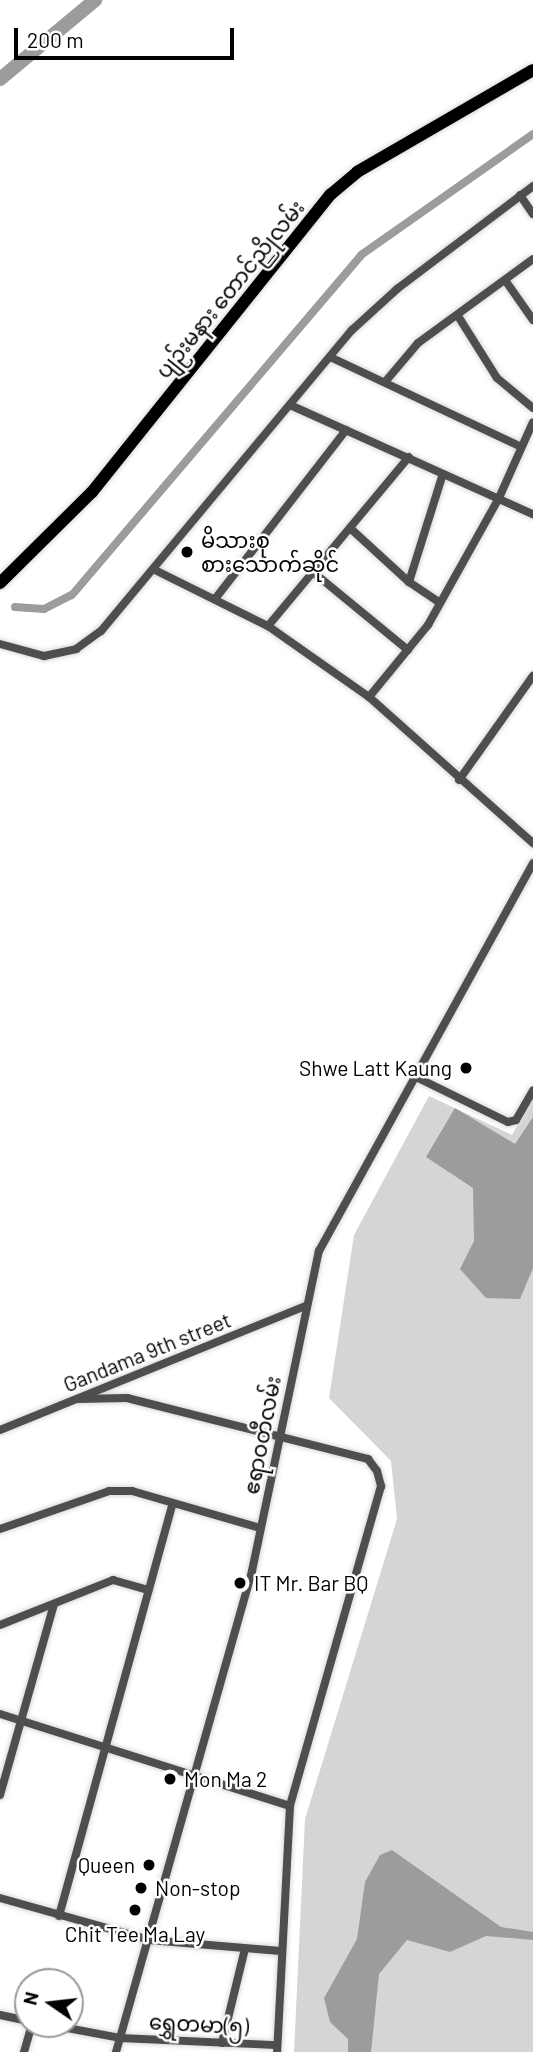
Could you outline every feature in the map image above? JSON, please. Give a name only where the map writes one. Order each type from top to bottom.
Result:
[{"type":"main road","name":"ပျဉ်းမနား တောင်ညိုလမ်း","points":[[0,583],[92,492],[330,195],[357,172],[533,70]]},
{"type":"street","points":[[0,644],[44,656],[76,649],[101,631],[155,570],[330,357],[397,289],[533,186]]},
{"type":"street","points":[[520,195],[533,214]]},
{"type":"street","points":[[385,383],[418,343],[533,259]]},
{"type":"street","points":[[505,280],[533,320]]},
{"type":"street","points":[[458,316],[497,379],[533,408]]},
{"type":"street","points":[[330,357],[519,446]]},
{"type":"street","points":[[290,405],[409,457],[442,477],[533,514]]},
{"type":"street","points":[[369,698],[408,650],[440,603],[498,499],[519,446],[533,422]]},
{"type":"street","points":[[215,599],[346,429]]},
{"type":"street","points":[[268,626],[409,457]]},
{"type":"street","points":[[409,582],[442,477]]},
{"type":"street","points":[[350,528],[409,582],[440,603]]},
{"type":"street","points":[[155,570],[268,626],[369,698],[437,753],[459,780],[533,843]]},
{"type":"street","points":[[313,572],[408,650]]},
{"type":"street","points":[[459,780],[533,676]]},
{"type":"street","name":"ဧရာဝတီလမ်း","points":[[116,2052],[197,1775],[260,1528],[306,1306],[326,1236],[418,1078],[533,863]]},
{"type":"street","points":[[418,1078],[508,1122],[516,1120],[533,1090]]},
{"type":"street","name":"Gandama 9th street","points":[[0,1430],[306,1306]]},
{"type":"street","points":[[78,1399],[127,1398],[280,1434],[368,1459],[381,1486],[290,1806],[277,2049]]},
{"type":"street","points":[[0,1529],[108,1491],[173,1503],[260,1528]]},
{"type":"street","points":[[60,1916],[173,1503]]},
{"type":"street","points":[[0,1625],[113,1580],[149,1590]]},
{"type":"street","points":[[0,1795],[54,1604]]},
{"type":"street","points":[[0,1714],[290,1806]]},
{"type":"street","points":[[0,1898],[149,1940],[281,1951]]},
{"type":"street","points":[[222,2043],[245,1949]]},
{"type":"street","name":"ရွှေတမာ(၅)","points":[[84,2031],[120,2038],[222,2043],[277,2049]]},
{"type":"shaded area","points":[[429,1096],[512,1135],[533,1098],[533,2052],[294,2052],[305,1819],[397,1519],[391,1461],[329,1398],[354,1235]]},
{"type":"shaded area","points":[[455,1108],[515,1144],[533,1117],[533,1268],[520,1299],[486,1298],[460,1269],[474,1241],[473,1188],[426,1157]]},
{"type":"shaded area","points":[[392,1850],[501,1927],[533,1932],[533,1940],[486,1936],[450,1952],[407,1940],[379,1974],[371,2052],[348,2052],[348,2039],[330,2022],[324,1998],[357,1939],[365,1882],[380,1855]]},
{"type":"waterway","points":[[0,79],[95,0]]},
{"type":"waterway","points":[[15,607],[44,609],[72,595],[361,255],[533,134]]},
{"type":"place","name":"မိသားစု စားသောက်ဆိုင်","points":[[187,552]]},
{"type":"place","name":"Shwe Latt Kaung","points":[[466,1068]]},
{"type":"place","name":"IT Mr. Bar BQ","points":[[240,1583]]},
{"type":"place","name":"Mon Ma 2","points":[[170,1779]]},
{"type":"place","name":"Queen","points":[[149,1865]]},
{"type":"place","name":"Non-stop","points":[[141,1888]]},
{"type":"place","name":"Chit Tee Ma Lay","points":[[135,1910]]}]
